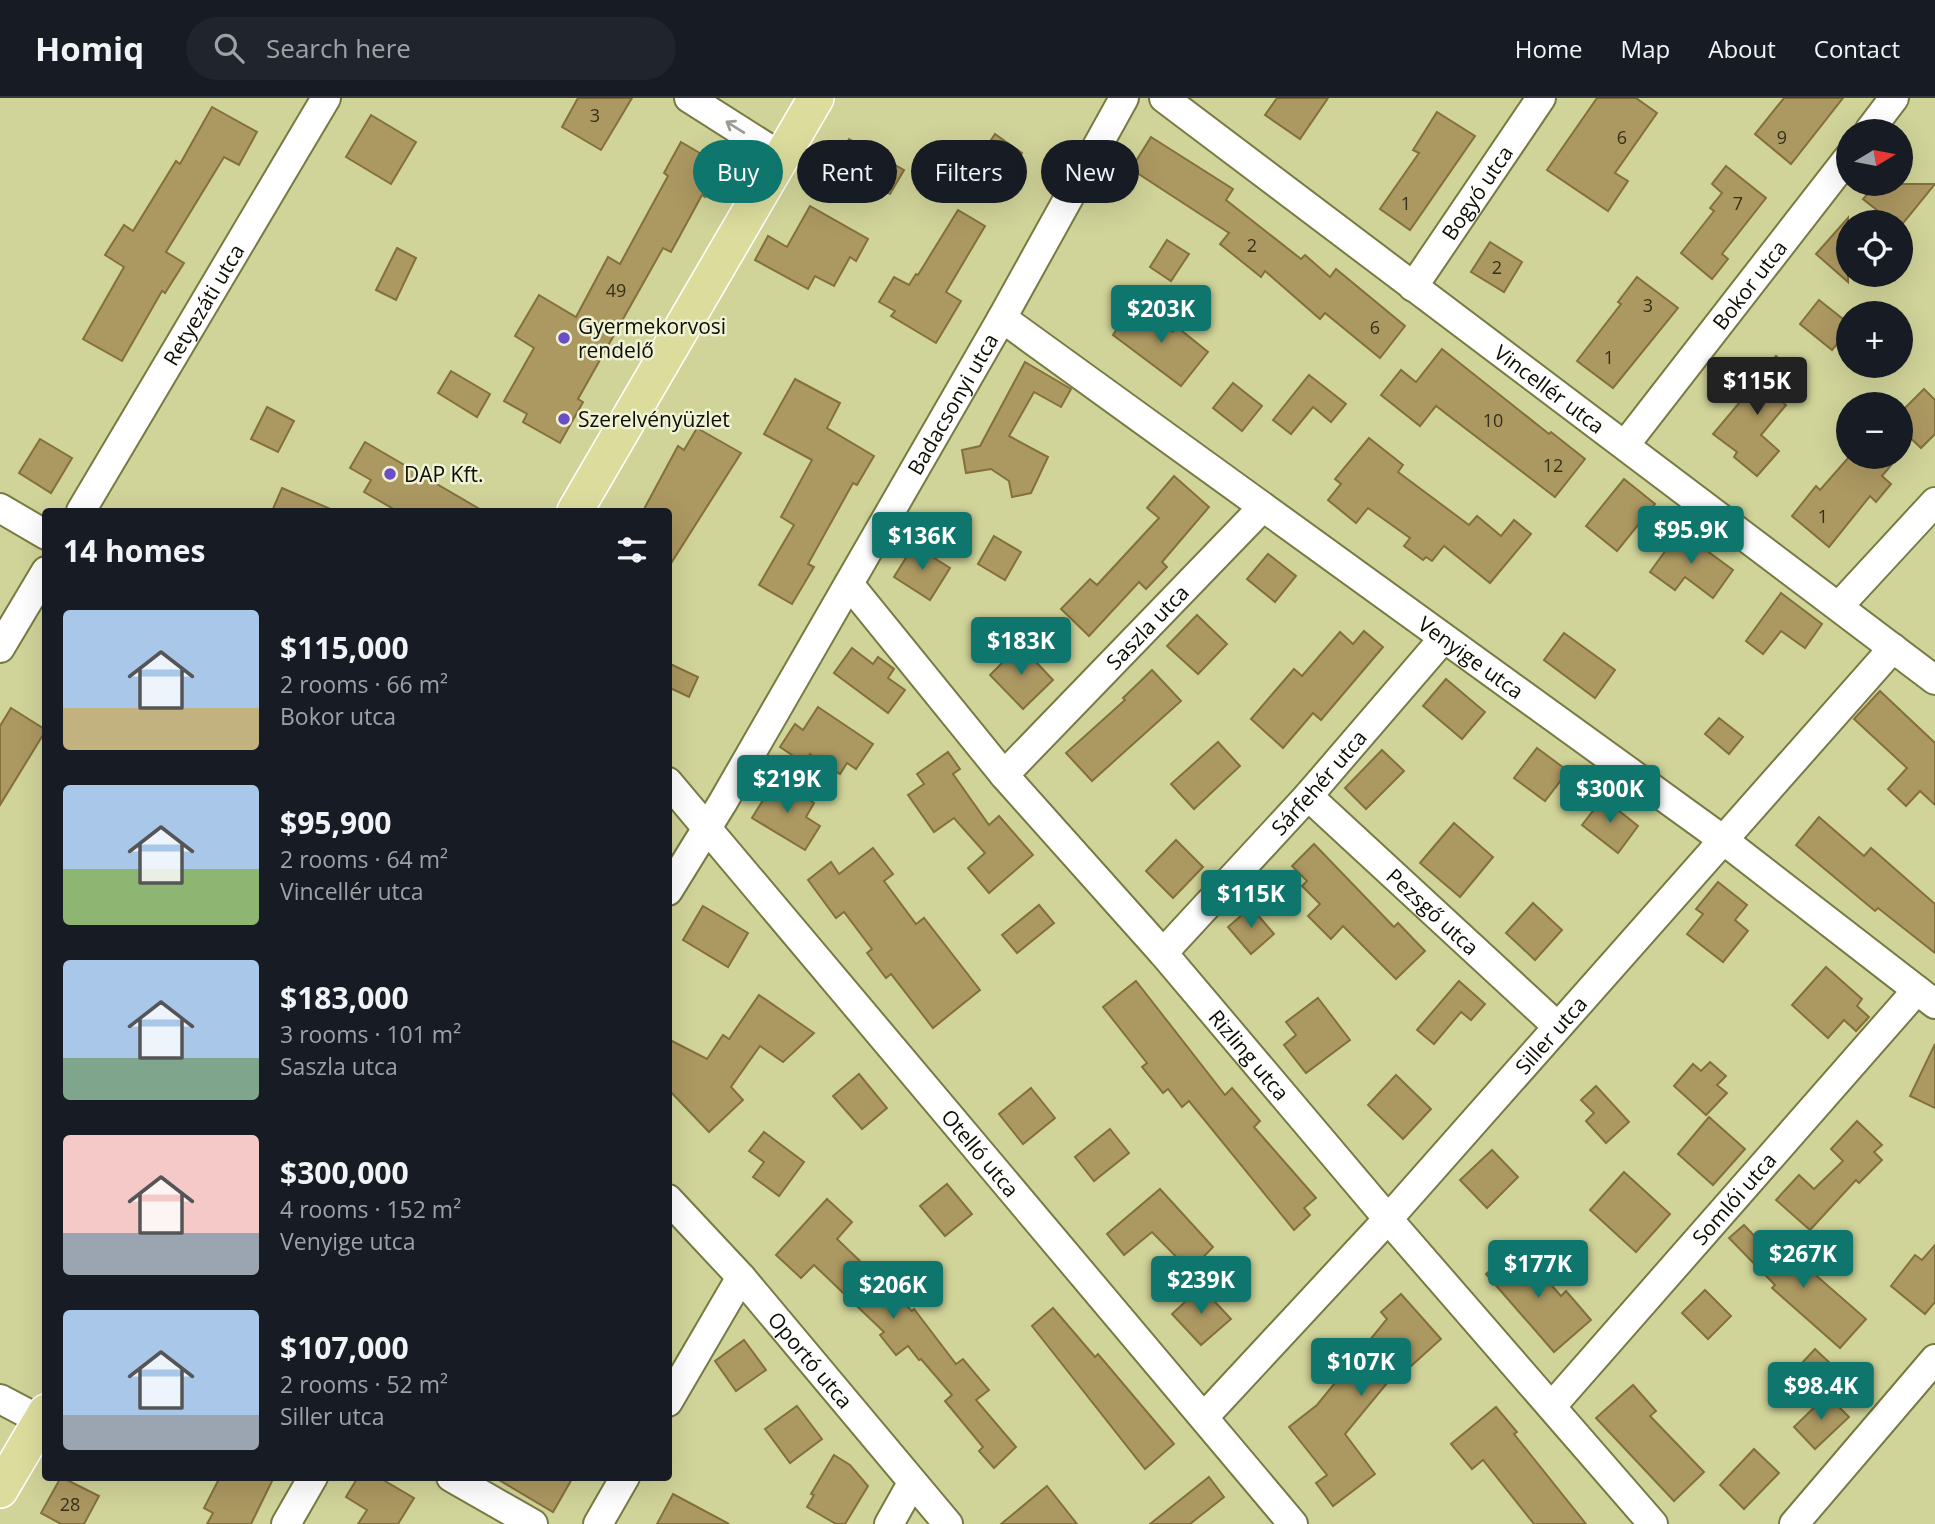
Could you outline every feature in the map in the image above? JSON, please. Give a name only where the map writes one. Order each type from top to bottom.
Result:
[{"type":"main road","points":[[783,155],[816,98]]},
{"type":"main road","points":[[577,508],[755,203]]},
{"type":"main road","points":[[0,1490],[42,1418]]},
{"type":"street","name":"Retyezáti utca","points":[[83,508],[326,98]]},
{"type":"street","points":[[689,98],[755,140]]},
{"type":"street","name":"Badacsonyi utca","points":[[672,885],[708,828],[1003,318],[1124,98]]},
{"type":"street","name":"Bogyó utca","points":[[1413,287],[1541,98]]},
{"type":"street","points":[[1878,119],[1895,98]]},
{"type":"street","name":"Vincellér utca","points":[[1173,101],[1413,287],[1935,680]]},
{"type":"street","name":"Bokor utca","points":[[1625,446],[1836,173]]},
{"type":"street","name":"Venyige utca","points":[[1003,318],[1722,839],[1926,997]]},
{"type":"street","points":[[1839,606],[1935,502]]},
{"type":"street","name":"Saszla utca","points":[[1004,775],[1263,507]]},
{"type":"street","points":[[0,508],[42,533]]},
{"type":"street","points":[[0,648],[42,578]]},
{"type":"street","name":"Rizling utca","points":[[849,583],[1004,775],[1163,953],[1388,1219],[1653,1524]]},
{"type":"street","name":"Sárfehér utca","points":[[1163,953],[1308,796],[1443,639]]},
{"type":"street","name":"Siller utca","points":[[1204,1417],[1388,1219],[1893,648]]},
{"type":"street","name":"Otelló utca","points":[[672,787],[1293,1524]]},
{"type":"street","name":"Pezsgő utca","points":[[1308,796],[1557,1026]]},
{"type":"street","name":"Somlói utca","points":[[1552,1406],[1926,997]]},
{"type":"street","name":"Oportó utca","points":[[672,1203],[741,1277],[948,1524]]},
{"type":"street","points":[[672,1395],[741,1277]]},
{"type":"street","points":[[1794,1524],[1935,1359]]},
{"type":"street","points":[[0,1399],[42,1416]]},
{"type":"street","points":[[286,1524],[311,1481]]},
{"type":"street","points":[[458,1481],[533,1524]]},
{"type":"street","points":[[598,1524],[623,1481]]},
{"type":"street","points":[[889,1524],[912,1483]]},
{"type":"building","points":[[578,98],[632,98],[601,150],[562,127]]},
{"type":"building","points":[[1277,98],[1328,98],[1300,139],[1265,115]]},
{"type":"building","points":[[1597,98],[1636,98],[1657,113],[1615,173],[1628,181],[1608,211],[1547,170]]},
{"type":"building","points":[[1784,98],[1843,98],[1791,164],[1755,134]]},
{"type":"building","points":[[212,107],[257,132],[239,165],[224,157],[166,252],[184,263],[165,293],[162,291],[122,361],[83,339],[124,267],[105,255],[124,225],[133,231],[176,161],[180,164]]},
{"type":"building","points":[[1437,112],[1475,136],[1410,230],[1380,209],[1419,153],[1413,150]]},
{"type":"building","points":[[371,115],[416,142],[391,184],[346,157]]},
{"type":"building","points":[[995,134],[1004,140],[991,140]]},
{"type":"building","points":[[1151,137],[1233,189],[1226,200],[1301,259],[1305,255],[1330,277],[1336,269],[1405,326],[1380,358],[1325,313],[1320,319],[1265,271],[1261,277],[1220,244],[1229,233],[1139,174],[1139,156]]},
{"type":"building","points":[[681,142],[693,149],[693,203],[698,203],[671,252],[663,248],[578,399],[583,402],[560,443],[523,422],[527,414],[504,401],[534,348],[515,336],[539,295],[576,317],[608,257],[620,264],[668,176],[664,173]]},
{"type":"building","points":[[897,166],[904,170],[897,182]]},
{"type":"building","points":[[1726,166],[1766,198],[1722,254],[1728,259],[1712,279],[1681,253],[1714,211],[1710,208],[1722,193],[1712,184]]},
{"type":"building","points":[[1913,184],[1935,184],[1913,211],[1877,210],[1863,199],[1866,196],[1913,196]]},
{"type":"building","points":[[810,206],[868,239],[856,261],[850,257],[834,286],[815,276],[808,289],[755,260],[768,236],[787,247]]},
{"type":"building","points":[[958,210],[985,226],[946,292],[961,301],[936,343],[891,316],[895,311],[879,302],[894,277],[909,285],[916,274],[918,275]]},
{"type":"building","points":[[1836,232],[1836,272],[1816,254]]},
{"type":"building","points":[[1167,240],[1189,254],[1171,281],[1150,267]]},
{"type":"building","points":[[1490,242],[1522,262],[1504,292],[1471,272]]},
{"type":"building","points":[[397,248],[416,258],[396,300],[376,290]]},
{"type":"building","points":[[1637,277],[1678,308],[1613,388],[1577,361],[1621,304],[1618,302]]},
{"type":"building","points":[[1819,300],[1836,313],[1836,345],[1832,350],[1800,324]]},
{"type":"building","points":[[1132,306],[1173,332],[1177,327],[1208,352],[1181,386],[1113,335]]},
{"type":"building","points":[[1442,349],[1549,434],[1551,432],[1585,459],[1555,497],[1436,406],[1420,426],[1381,395],[1401,370],[1416,382]]},
{"type":"building","points":[[1776,356],[1797,374],[1777,397],[1786,405],[1761,435],[1779,451],[1757,476],[1734,457],[1737,452],[1713,434],[1740,402],[1737,400]]},
{"type":"building","points":[[1025,362],[1071,389],[1061,407],[1034,392],[1009,436],[1048,457],[1031,493],[1012,497],[1009,481],[991,469],[966,473],[962,450],[980,446]]},
{"type":"building","points":[[451,371],[490,394],[477,417],[438,393]]},
{"type":"building","points":[[1309,375],[1346,404],[1331,422],[1313,407],[1291,434],[1273,420]]},
{"type":"building","points":[[795,379],[840,403],[827,428],[874,456],[857,485],[853,483],[808,564],[814,567],[792,604],[759,585],[794,525],[781,517],[812,460],[764,434]]},
{"type":"building","points":[[1233,383],[1262,406],[1242,431],[1213,408]]},
{"type":"building","points":[[1924,389],[1935,400],[1935,434],[1921,448],[1913,440],[1913,400]]},
{"type":"building","points":[[267,407],[294,421],[278,452],[251,439]]},
{"type":"building","points":[[697,428],[741,453],[672,562],[672,508],[645,508],[678,446],[684,450]]},
{"type":"building","points":[[1369,438],[1403,465],[1398,472],[1469,525],[1477,516],[1501,536],[1514,520],[1531,534],[1490,583],[1444,546],[1432,561],[1426,557],[1423,560],[1404,546],[1410,538],[1368,508],[1356,523],[1328,500],[1341,484],[1335,479]]},
{"type":"building","points":[[40,439],[72,458],[51,493],[19,473]]},
{"type":"building","name":"DAP Kft.","points":[[365,442],[478,508],[392,508],[364,492],[371,480],[350,468]]},
{"type":"building","points":[[1838,469],[1888,469],[1882,476],[1891,484],[1876,502],[1870,496],[1829,547],[1792,516],[1816,486],[1820,490]]},
{"type":"building","points":[[1174,476],[1209,507],[1162,562],[1167,567],[1146,589],[1139,582],[1089,636],[1061,609],[1090,579],[1097,585],[1159,518],[1147,508]]},
{"type":"building","points":[[1624,479],[1655,504],[1617,551],[1586,526]]},
{"type":"building","points":[[282,488],[328,508],[273,508]]},
{"type":"building","points":[[1680,531],[1733,570],[1713,598],[1685,577],[1675,590],[1650,572]]},
{"type":"building","points":[[994,536],[1021,552],[1005,580],[978,564]]},
{"type":"building","points":[[914,545],[950,568],[930,600],[894,577]]},
{"type":"building","points":[[1268,554],[1296,576],[1275,602],[1247,579]]},
{"type":"building","points":[[1781,593],[1822,624],[1805,648],[1781,631],[1763,654],[1746,641]]},
{"type":"building","points":[[1197,615],[1227,644],[1198,674],[1167,646]]},
{"type":"building","points":[[1364,631],[1383,647],[1321,720],[1313,713],[1283,748],[1251,719],[1294,669],[1302,676],[1340,632],[1353,644]]},
{"type":"building","points":[[1564,633],[1615,670],[1595,698],[1544,660]]},
{"type":"building","points":[[1020,645],[1053,680],[1023,709],[990,675]]},
{"type":"building","points":[[852,648],[873,664],[878,657],[894,669],[888,678],[905,690],[888,713],[834,673]]},
{"type":"building","points":[[672,665],[698,677],[689,697],[672,689]]},
{"type":"building","points":[[1152,670],[1181,701],[1092,781],[1066,753],[1125,700],[1123,698]]},
{"type":"building","points":[[1446,679],[1485,712],[1462,739],[1423,706]]},
{"type":"building","points":[[1880,691],[1935,743],[1935,805],[1920,791],[1906,806],[1888,789],[1907,768],[1854,719]]},
{"type":"building","points":[[818,707],[873,744],[856,769],[847,763],[840,774],[810,754],[804,763],[780,747],[795,724],[803,730]]},
{"type":"building","points":[[11,708],[42,727],[42,737],[0,805],[0,726]]},
{"type":"building","points":[[1719,718],[1743,737],[1729,754],[1705,734]]},
{"type":"building","points":[[1218,742],[1240,766],[1194,809],[1171,784]]},
{"type":"building","points":[[1537,748],[1568,771],[1545,801],[1514,778]]},
{"type":"building","points":[[1382,750],[1404,771],[1366,809],[1345,788]]},
{"type":"building","points":[[948,752],[960,769],[953,774],[989,825],[999,816],[1033,855],[989,893],[968,868],[985,853],[954,818],[934,832],[908,795],[924,784],[917,774]]},
{"type":"building","points":[[776,779],[814,803],[806,817],[820,826],[805,850],[752,818]]},
{"type":"building","points":[[1603,798],[1638,826],[1618,853],[1582,825]]},
{"type":"building","points":[[1819,817],[1864,856],[1871,848],[1935,904],[1935,953],[1878,908],[1875,911],[1796,845]]},
{"type":"building","points":[[1454,823],[1493,857],[1460,897],[1420,863]]},
{"type":"building","points":[[1176,840],[1203,867],[1173,898],[1146,871]]},
{"type":"building","points":[[1314,844],[1394,927],[1398,923],[1425,951],[1396,979],[1343,926],[1331,939],[1308,916],[1320,904],[1302,886],[1307,881],[1292,866]]},
{"type":"building","points":[[873,848],[893,874],[884,881],[916,924],[924,918],[980,990],[933,1028],[891,974],[886,978],[867,953],[872,949],[844,912],[836,918],[808,880],[831,862],[839,874]]},
{"type":"building","points":[[1718,882],[1747,905],[1735,920],[1748,931],[1723,962],[1687,934],[1703,914],[1696,909]]},
{"type":"building","points":[[1533,903],[1562,930],[1535,960],[1506,933]]},
{"type":"building","points":[[1039,905],[1054,923],[1017,953],[1002,935]]},
{"type":"building","points":[[703,906],[748,933],[728,967],[683,940]]},
{"type":"building","points":[[1251,907],[1274,934],[1251,954],[1228,927]]},
{"type":"building","points":[[1826,967],[1862,999],[1857,1006],[1869,1017],[1856,1031],[1844,1020],[1828,1038],[1792,1005]]},
{"type":"building","points":[[1136,981],[1225,1095],[1232,1088],[1260,1121],[1254,1127],[1316,1198],[1304,1208],[1310,1215],[1294,1230],[1189,1101],[1182,1107],[1168,1089],[1163,1093],[1142,1067],[1147,1063],[1103,1007]]},
{"type":"building","points":[[1459,981],[1485,1004],[1471,1020],[1461,1012],[1434,1044],[1417,1030]]},
{"type":"building","points":[[759,995],[814,1033],[783,1062],[760,1046],[731,1087],[743,1100],[709,1132],[672,1093],[672,1041],[707,1059],[723,1035],[729,1039]]},
{"type":"building","points":[[1318,998],[1350,1040],[1306,1073],[1284,1045],[1296,1035],[1286,1022]]},
{"type":"building","points":[[1935,1044],[1935,1108],[1910,1096]]},
{"type":"building","points":[[1710,1062],[1726,1076],[1717,1085],[1727,1093],[1706,1115],[1674,1086],[1693,1064],[1701,1071]]},
{"type":"building","points":[[859,1074],[887,1108],[862,1129],[833,1096]]},
{"type":"building","points":[[1396,1075],[1431,1109],[1403,1139],[1368,1105]]},
{"type":"building","points":[[1596,1086],[1629,1122],[1606,1143],[1586,1121],[1594,1113],[1581,1100]]},
{"type":"building","points":[[1031,1088],[1055,1118],[1023,1144],[999,1114]]},
{"type":"building","points":[[1709,1117],[1745,1149],[1713,1185],[1678,1154]]},
{"type":"building","points":[[1857,1121],[1882,1145],[1874,1152],[1882,1160],[1859,1183],[1856,1180],[1810,1230],[1776,1200],[1799,1175],[1814,1189],[1843,1161],[1831,1149]]},
{"type":"building","points":[[1110,1129],[1129,1153],[1094,1181],[1075,1157]]},
{"type":"building","points":[[764,1132],[804,1162],[779,1196],[753,1177],[764,1162],[749,1151]]},
{"type":"building","points":[[1492,1150],[1518,1177],[1487,1208],[1460,1180]]},
{"type":"building","points":[[1624,1172],[1670,1214],[1636,1252],[1590,1210]]},
{"type":"building","points":[[947,1184],[972,1214],[945,1236],[920,1206]]},
{"type":"building","points":[[1160,1189],[1213,1247],[1190,1271],[1152,1232],[1124,1255],[1107,1234]]},
{"type":"building","points":[[827,1199],[852,1222],[837,1239],[912,1311],[914,1309],[956,1364],[963,1359],[989,1390],[976,1400],[1016,1447],[994,1468],[979,1451],[983,1447],[945,1401],[952,1395],[908,1346],[896,1355],[880,1335],[884,1332],[814,1265],[801,1278],[776,1255]]},
{"type":"building","points":[[1744,1225],[1779,1262],[1788,1251],[1866,1319],[1840,1348],[1772,1288],[1775,1285],[1729,1238]]},
{"type":"building","points":[[1935,1245],[1935,1302],[1925,1314],[1891,1286],[1915,1255],[1922,1260]]},
{"type":"building","points":[[1518,1247],[1561,1296],[1566,1291],[1591,1320],[1554,1352],[1486,1274]]},
{"type":"building","points":[[1201,1287],[1231,1319],[1201,1345],[1172,1314]]},
{"type":"building","points":[[1705,1290],[1731,1316],[1708,1339],[1682,1313]]},
{"type":"building","points":[[1401,1294],[1441,1339],[1411,1366],[1406,1360],[1345,1434],[1375,1474],[1333,1506],[1316,1483],[1327,1475],[1289,1427],[1317,1405],[1387,1319],[1381,1312]]},
{"type":"building","points":[[1053,1308],[1095,1357],[1098,1354],[1174,1444],[1145,1469],[1032,1326]]},
{"type":"building","points":[[744,1340],[766,1370],[736,1391],[715,1361]]},
{"type":"building","points":[[1815,1349],[1833,1366],[1805,1394],[1789,1377]]},
{"type":"building","points":[[1633,1385],[1656,1411],[1650,1416],[1704,1472],[1674,1501],[1596,1418]]},
{"type":"building","points":[[1827,1395],[1849,1417],[1815,1449],[1794,1427]]},
{"type":"building","points":[[797,1406],[822,1439],[790,1463],[765,1429]]},
{"type":"building","points":[[1496,1407],[1517,1432],[1514,1434],[1586,1524],[1534,1524],[1483,1460],[1472,1469],[1451,1444]]},
{"type":"building","points":[[1754,1449],[1779,1473],[1744,1509],[1720,1485]]},
{"type":"building","points":[[834,1455],[850,1465],[868,1486],[845,1524],[836,1524],[807,1507],[814,1495],[811,1494]]},
{"type":"building","points":[[1209,1477],[1224,1497],[1190,1524],[1150,1524]]},
{"type":"building","points":[[59,1481],[69,1481],[99,1496],[84,1524],[61,1524],[41,1513]]},
{"type":"building","points":[[218,1481],[272,1481],[251,1524],[207,1524],[213,1513],[204,1508]]},
{"type":"building","points":[[356,1481],[385,1481],[414,1498],[398,1524],[358,1524],[367,1510],[346,1497]]},
{"type":"building","points":[[501,1481],[571,1481],[553,1512]]},
{"type":"building","points":[[1047,1486],[1077,1524],[1001,1524]]},
{"type":"building","points":[[673,1494],[729,1524],[657,1524]]},
{"type":"place","name":"Gyermekorvosi rendelő","points":[[564,338]]},
{"type":"place","name":"Szerelvényüzlet","points":[[564,419]]},
{"type":"place","name":"DAP Kft.","points":[[390,474]]}]
